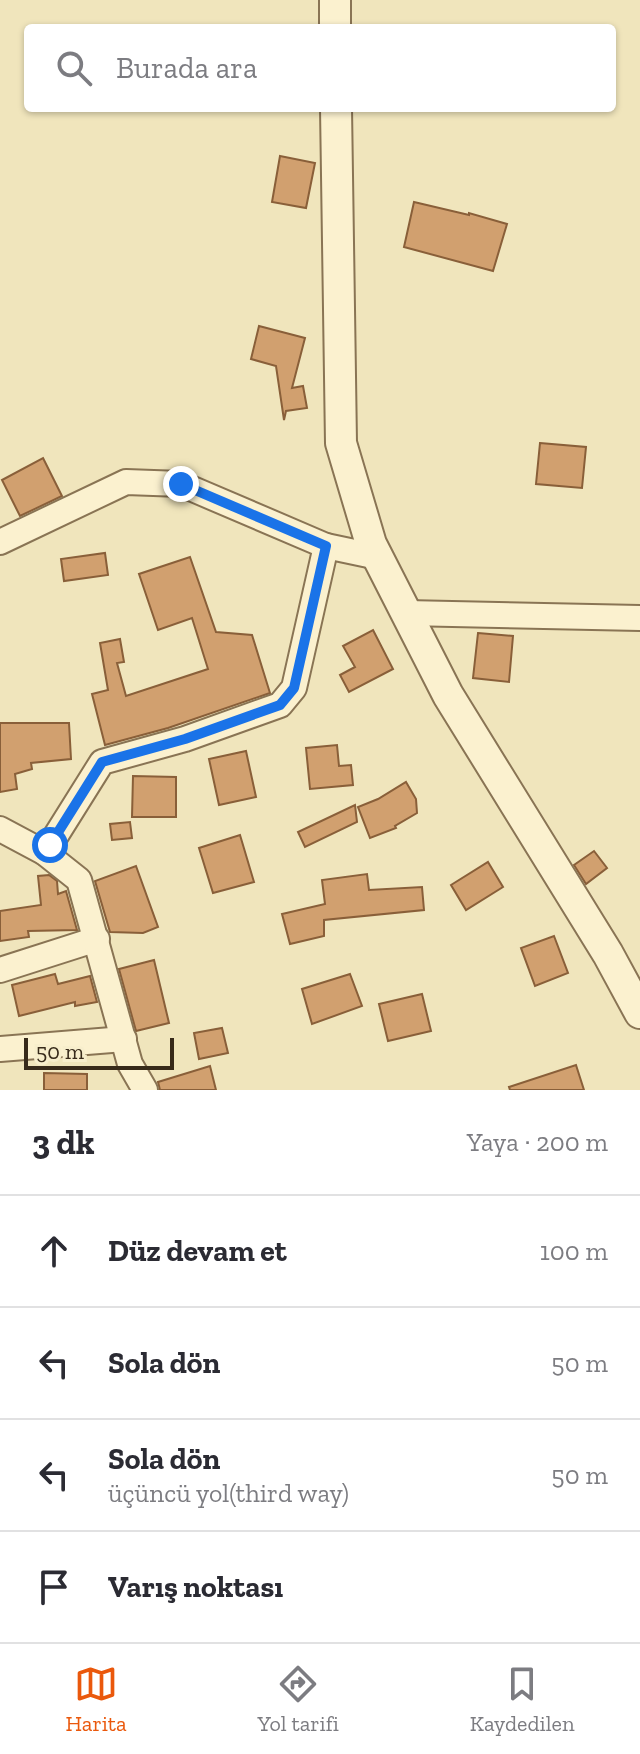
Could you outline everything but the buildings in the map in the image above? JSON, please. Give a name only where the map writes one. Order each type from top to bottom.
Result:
[{"type":"street","points":[[335,0],[335,24]]},
{"type":"street","points":[[336,112],[341,443],[371,544],[448,695],[608,954],[640,1013]]},
{"type":"street","points":[[0,542],[126,482],[181,484],[326,546],[378,557]]},
{"type":"street","points":[[45,853],[102,762],[185,739],[280,705],[294,688],[326,546]]},
{"type":"street","points":[[406,613],[640,618]]},
{"type":"street","points":[[0,829],[45,853],[79,880],[130,1064],[145,1090]]},
{"type":"street","points":[[0,970],[97,939]]},
{"type":"street","points":[[0,1049],[124,1039]]},
{"type":"route","points":[[50,845],[102,762],[185,739],[280,705],[294,688],[326,546],[181,484]]}]
